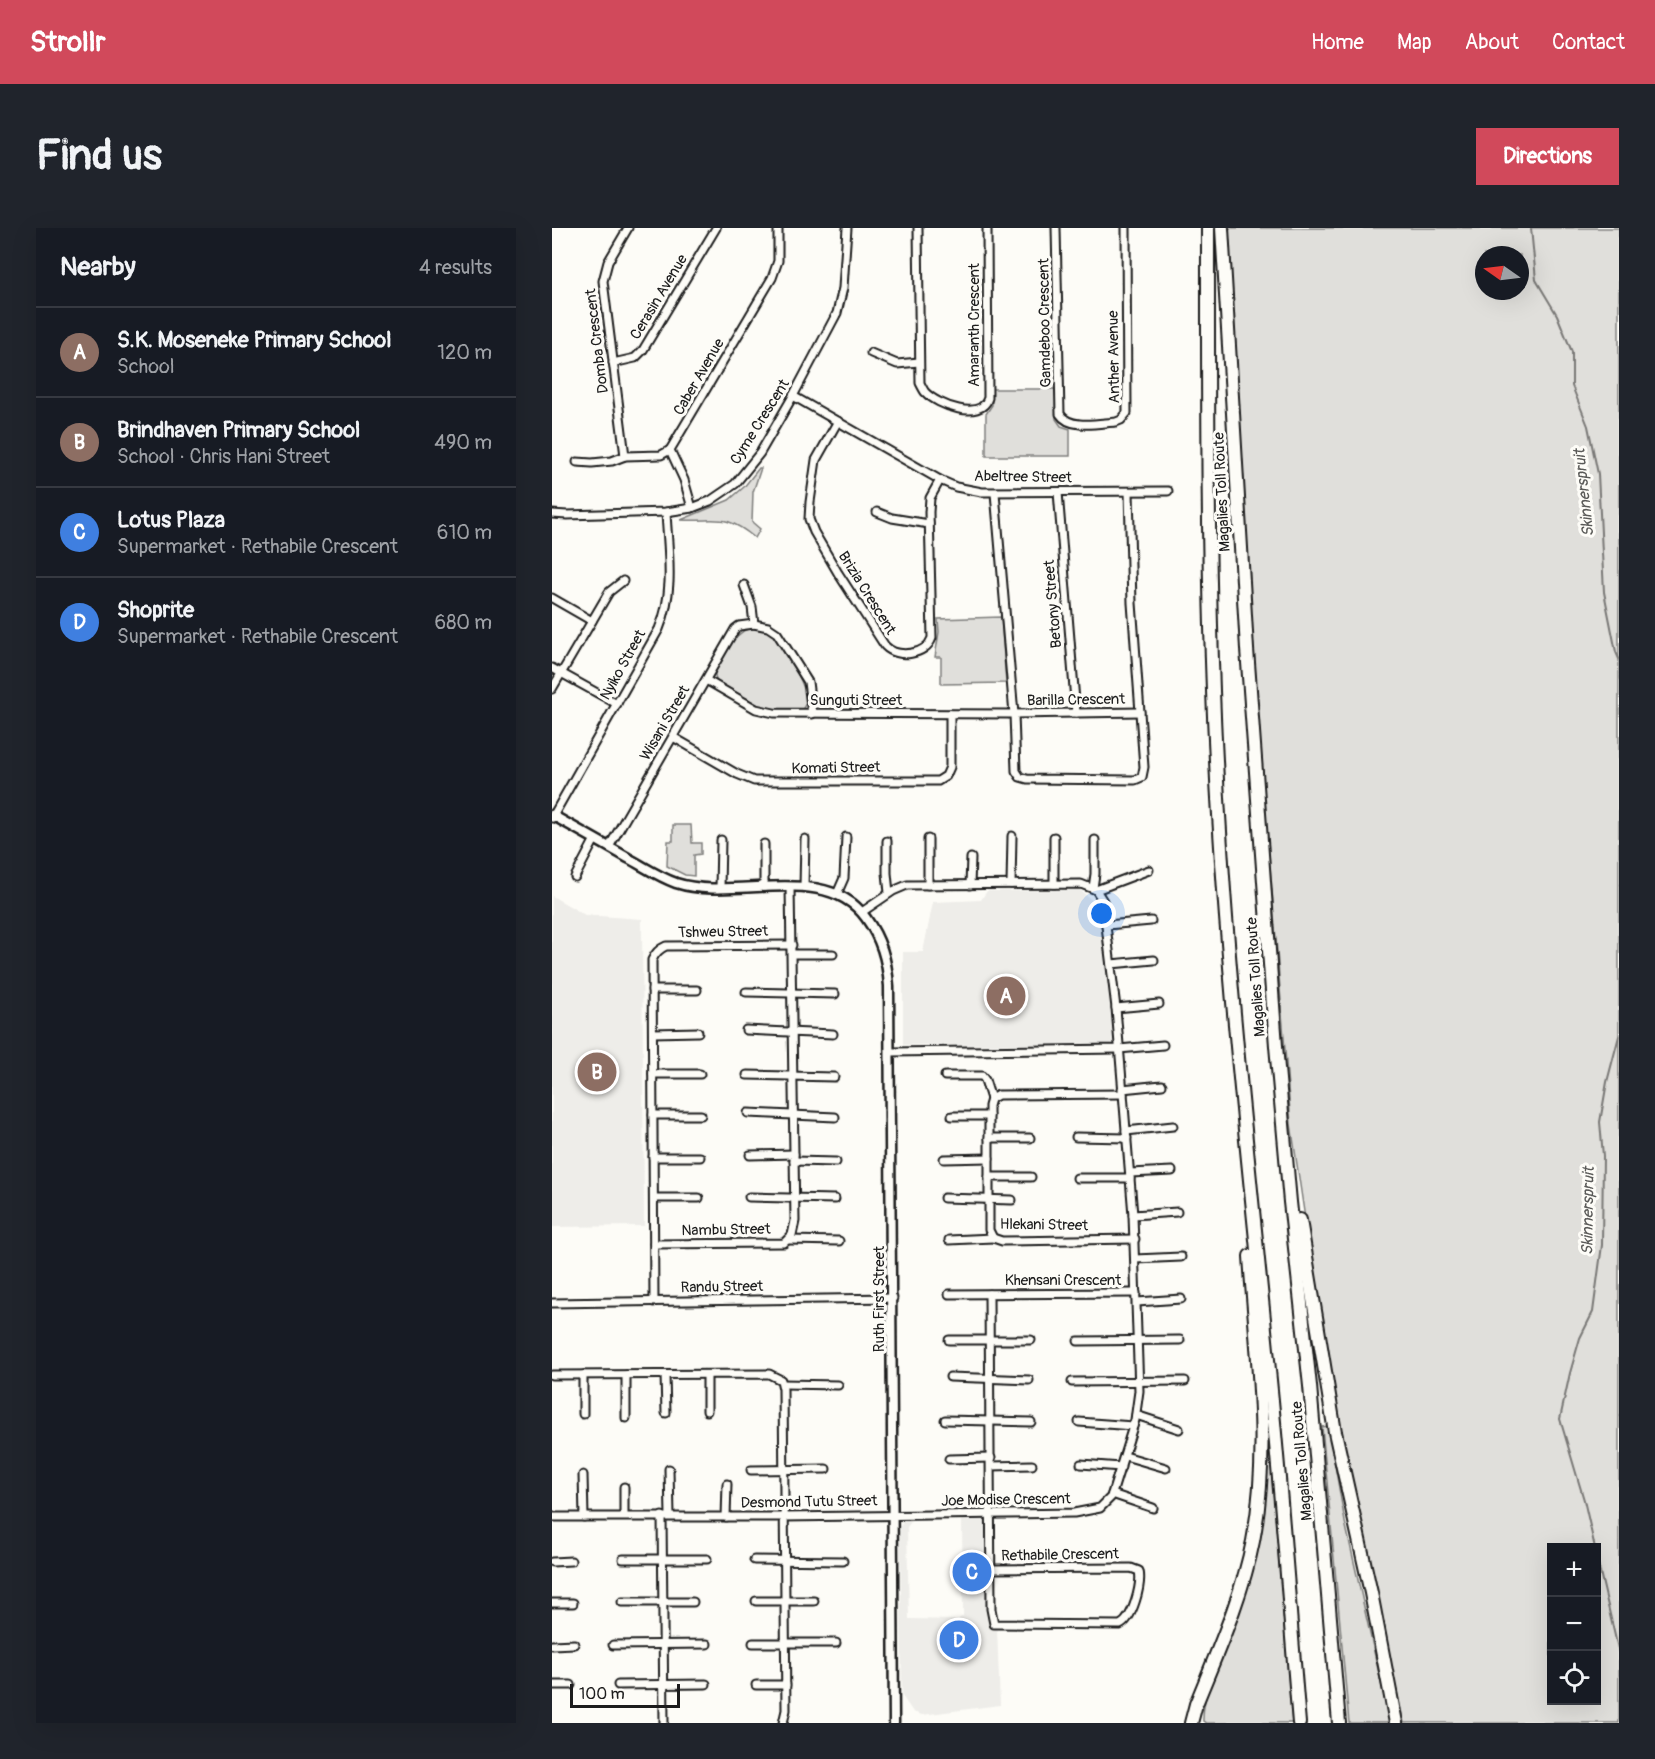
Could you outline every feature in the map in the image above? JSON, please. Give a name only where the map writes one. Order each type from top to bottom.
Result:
[{"type":"highway","name":"Magalies Toll Route","points":[[1208,228],[1210,645],[1219,817],[1235,1036],[1270,1376],[1299,1723]]},
{"type":"highway","name":"Magalies Toll Route","points":[[1222,228],[1246,638],[1276,1046],[1310,1386],[1339,1723]]},
{"type":"highway","points":[[1191,1723],[1196,1704],[1245,1576],[1257,1515],[1261,1461],[1262,1418],[1235,1036]]},
{"type":"highway","points":[[1276,1046],[1293,1179],[1335,1432],[1371,1593],[1396,1723]]},
{"type":"street","name":"Domba Crescent","points":[[625,456],[603,275],[628,228]]},
{"type":"street","name":"Cerasin Avenue","points":[[613,363],[635,358],[643,350],[716,228]]},
{"type":"street","name":"Caber Avenue","points":[[670,450],[772,278],[778,261],[778,228]]},
{"type":"street","name":"Cyme Crescent","points":[[552,514],[666,512],[692,508],[724,493],[749,469],[793,396],[837,313],[843,288],[847,228]]},
{"type":"street","name":"Amaranth Crescent","points":[[918,228],[920,383],[924,391],[933,398],[960,409],[974,411],[982,409],[988,398],[987,228]]},
{"type":"street","name":"Gamdeboo Crescent","points":[[1056,228],[1061,417]]},
{"type":"street","name":"Anther Avenue","points":[[1061,417],[1067,422],[1076,424],[1116,422],[1127,413],[1126,228]]},
{"type":"street","points":[[871,353],[897,364],[919,362]]},
{"type":"street","name":"Abeltree Street","points":[[793,396],[940,480],[965,489],[995,493],[1168,491]]},
{"type":"street","name":"Brizia Crescent","points":[[838,421],[816,460],[809,519],[838,573],[885,646],[893,652],[919,652],[926,649],[932,638],[930,498],[940,480]]},
{"type":"street","points":[[577,462],[612,461],[625,456],[661,454],[670,450],[684,480],[692,508]]},
{"type":"street","name":"Betony Street","points":[[1058,492],[1076,713]]},
{"type":"street","name":"Barilla Crescent","points":[[995,493],[1014,714],[1140,712],[1132,603],[1129,492]]},
{"type":"street","name":"Nyiko Street","points":[[552,816],[665,615],[670,585],[666,512]]},
{"type":"street","points":[[877,512],[892,518],[929,524]]},
{"type":"street","points":[[552,689],[609,592],[623,582]]},
{"type":"street","points":[[744,585],[752,607],[754,624],[768,627],[777,633],[804,675],[810,688],[812,714]]},
{"type":"street","points":[[552,598],[592,621]]},
{"type":"street","name":"Wisani Street","points":[[609,847],[735,630],[739,626],[754,624]]},
{"type":"street","points":[[552,668],[617,704]]},
{"type":"street","name":"Sunguti Street","points":[[706,680],[762,711],[774,713],[1014,714]]},
{"type":"street","points":[[1014,714],[1015,766],[1020,777],[1027,779],[1135,780],[1142,777],[1144,767],[1140,712]]},
{"type":"street","name":"Komati Street","points":[[673,737],[737,774],[754,781],[938,781],[946,776],[950,767],[950,714]]},
{"type":"street","name":"Ruth First Street","points":[[552,816],[675,883],[702,888],[820,888],[837,894],[862,912],[880,943],[887,963],[890,1052],[894,1723]]},
{"type":"street","points":[[1011,836],[1011,884]]},
{"type":"street","points":[[837,894],[844,878],[846,837]]},
{"type":"street","points":[[1054,837],[1054,884]]},
{"type":"street","points":[[575,877],[596,839]]},
{"type":"street","points":[[804,839],[804,887]]},
{"type":"street","points":[[928,839],[928,885]]},
{"type":"street","points":[[720,888],[721,840]]},
{"type":"street","points":[[1095,840],[1095,889],[1103,901],[1116,1008],[1135,1239],[1138,1340],[1139,1382],[1136,1415],[1112,1494],[1153,1508]]},
{"type":"street","points":[[887,841],[889,893]]},
{"type":"street","points":[[764,844],[764,887]]},
{"type":"street","points":[[970,885],[971,858]]},
{"type":"street","points":[[862,912],[889,893],[907,885],[1081,884],[1095,889],[1149,870]]},
{"type":"street","name":"Nambu Street","points":[[654,1244],[784,1243],[789,1240],[795,1229],[790,887]]},
{"type":"street","points":[[1107,925],[1151,921]]},
{"type":"street","name":"Tshweu Street","points":[[652,990],[652,960],[657,952],[666,946],[792,945]]},
{"type":"street","points":[[792,954],[833,954]]},
{"type":"street","points":[[1111,964],[1154,960]]},
{"type":"street","points":[[654,1302],[652,990],[697,990]]},
{"type":"street","points":[[746,992],[835,994]]},
{"type":"street","points":[[1116,1008],[1159,1004]]},
{"type":"street","points":[[746,1030],[833,1034]]},
{"type":"street","points":[[652,1033],[698,1032]]},
{"type":"street","points":[[890,1052],[1119,1049],[1163,1045]]},
{"type":"street","points":[[653,1074],[700,1074]]},
{"type":"street","points":[[747,1075],[834,1077]]},
{"type":"street","points":[[945,1076],[982,1076],[986,1080],[991,1099],[998,1095],[1122,1091],[1162,1084]]},
{"type":"street","name":"Hlekani Street","points":[[991,1099],[989,1230],[993,1238],[1002,1241],[1135,1239]]},
{"type":"street","points":[[748,1113],[835,1117]]},
{"type":"street","points":[[653,1115],[701,1115]]},
{"type":"street","points":[[952,1116],[989,1116]]},
{"type":"street","points":[[1076,1137],[1126,1135],[1173,1126]]},
{"type":"street","points":[[989,1138],[1030,1138]]},
{"type":"street","points":[[750,1155],[836,1162]]},
{"type":"street","points":[[653,1157],[700,1157]]},
{"type":"street","points":[[944,1159],[989,1158]]},
{"type":"street","points":[[1077,1178],[1130,1176],[1172,1171]]},
{"type":"street","points":[[989,1177],[1031,1177]]},
{"type":"street","points":[[749,1197],[835,1199]]},
{"type":"street","points":[[654,1198],[699,1198]]},
{"type":"street","name":"Hlekani Street","points":[[944,1198],[1012,1200]]},
{"type":"street","points":[[1133,1215],[1177,1212]]},
{"type":"street","points":[[949,1240],[993,1238]]},
{"type":"street","points":[[789,1240],[839,1241]]},
{"type":"street","points":[[1135,1259],[1181,1257]]},
{"type":"street","name":"Khensani Crescent","points":[[949,1294],[1136,1293]]},
{"type":"street","name":"Khensani Crescent","points":[[989,1294],[991,1513]]},
{"type":"street","name":"Randu Street","points":[[552,1303],[892,1298]]},
{"type":"street","points":[[1137,1302],[1181,1299]]},
{"type":"street","points":[[949,1340],[1031,1340]]},
{"type":"street","points":[[1078,1341],[1180,1340]]},
{"type":"street","points":[[552,1375],[769,1374],[778,1377],[783,1384],[786,1685],[786,1710],[783,1723]]},
{"type":"street","points":[[583,1375],[583,1414]]},
{"type":"street","points":[[626,1375],[626,1418]]},
{"type":"street","points":[[665,1375],[666,1413]]},
{"type":"street","points":[[706,1411],[707,1375]]},
{"type":"street","points":[[950,1377],[1029,1380]]},
{"type":"street","points":[[1072,1382],[1185,1381]]},
{"type":"street","points":[[783,1384],[838,1385]]},
{"type":"street","points":[[1136,1415],[1179,1429]]},
{"type":"street","points":[[945,1420],[1031,1422]]},
{"type":"street","points":[[1080,1422],[1133,1426]]},
{"type":"street","points":[[1125,1456],[1166,1468]]},
{"type":"street","points":[[948,1459],[1032,1465]]},
{"type":"street","points":[[1081,1464],[1121,1467]]},
{"type":"street","points":[[664,1723],[662,1559],[669,1469]]},
{"type":"street","points":[[750,1470],[826,1469]]},
{"type":"street","points":[[583,1476],[584,1516]]},
{"type":"street","name":"Desmond Tutu Street","points":[[726,1517],[727,1484]]},
{"type":"street","points":[[624,1487],[624,1516]]},
{"type":"street","name":"Joe Modise Crescent","points":[[893,1514],[1074,1513],[1092,1510],[1106,1504],[1112,1494]]},
{"type":"street","name":"Rethabile Crescent","points":[[991,1513],[991,1609],[994,1624],[1120,1625],[1126,1622],[1131,1614],[1140,1581],[1139,1571],[1131,1568],[992,1569]]},
{"type":"street","name":"Desmond Tutu Street","points":[[552,1517],[784,1517],[893,1514]]},
{"type":"street","points":[[623,1559],[707,1559]]},
{"type":"street","points":[[754,1560],[843,1561]]},
{"type":"street","points":[[552,1562],[571,1562]]},
{"type":"street","points":[[756,1601],[814,1601]]},
{"type":"street","points":[[622,1602],[693,1602]]},
{"type":"street","points":[[552,1603],[573,1603]]},
{"type":"street","points":[[753,1643],[836,1643]]},
{"type":"street","points":[[552,1645],[574,1644]]},
{"type":"street","points":[[613,1645],[707,1644]]},
{"type":"street","points":[[618,1685],[706,1684]]},
{"type":"street","points":[[552,1685],[571,1685]]},
{"type":"street","points":[[756,1685],[786,1685]]},
{"type":"shaded area","points":[[1229,228],[1619,228],[1619,1723],[1404,1723],[1354,1502],[1314,1279],[1291,1124],[1262,767],[1233,347]]},
{"type":"shaded area","points":[[992,389],[1057,389],[1056,419],[1061,426],[1070,429],[1070,456],[986,456],[986,414],[992,405]]},
{"type":"shaded area","points":[[761,468],[753,492],[752,522],[760,529],[755,538],[728,521],[681,520],[729,500],[744,487]]},
{"type":"shaded area","points":[[1001,617],[1006,683],[941,684],[941,657],[935,657],[939,632],[938,619]]},
{"type":"shaded area","points":[[749,628],[767,629],[786,652],[806,694],[807,701],[802,710],[765,709],[717,682],[715,676],[719,660],[730,644]]},
{"type":"shaded area","points":[[673,825],[691,825],[692,843],[701,843],[701,854],[694,855],[694,876],[685,875],[667,866],[668,841],[673,841]]},
{"type":"shaded area","points":[[1080,890],[1101,908],[1114,1039],[1112,1044],[903,1045],[903,952],[923,952],[933,902],[981,900],[987,891]]},
{"type":"shaded area","points":[[552,896],[585,915],[642,919],[644,1226],[552,1227]]},
{"type":"shaded area","points":[[1328,1426],[1345,1522],[1390,1723],[1349,1723],[1322,1427]]},
{"type":"shaded area","points":[[1267,1463],[1271,1463],[1292,1723],[1206,1723],[1203,1721],[1204,1707],[1211,1679],[1240,1607],[1255,1554],[1262,1518]]},
{"type":"shaded area","points":[[962,1517],[988,1517],[990,1619],[997,1629],[1000,1705],[922,1715],[913,1712],[902,1696],[900,1527],[905,1518],[914,1518],[907,1527],[909,1619],[957,1620],[963,1616]]},
{"type":"waterway","name":"Skinnerspruit","points":[[1531,228],[1536,280],[1557,315],[1572,352],[1572,386],[1588,426],[1598,474],[1604,592],[1619,659]]},
{"type":"waterway","name":"Skinnerspruit","points":[[1594,1543],[1584,1500],[1560,1419],[1580,1338],[1593,1312],[1602,1245],[1603,1156],[1600,1122],[1619,1036]]},
{"type":"waterway","points":[[1601,1576],[1619,1653]]},
{"type":"place","name":"S.K. Moseneke Primary School","points":[[1006,996]]},
{"type":"place","name":"Brindhaven Primary School","points":[[597,1072]]},
{"type":"place","name":"Lotus Plaza","points":[[972,1572]]},
{"type":"place","name":"Shoprite","points":[[959,1640]]}]
